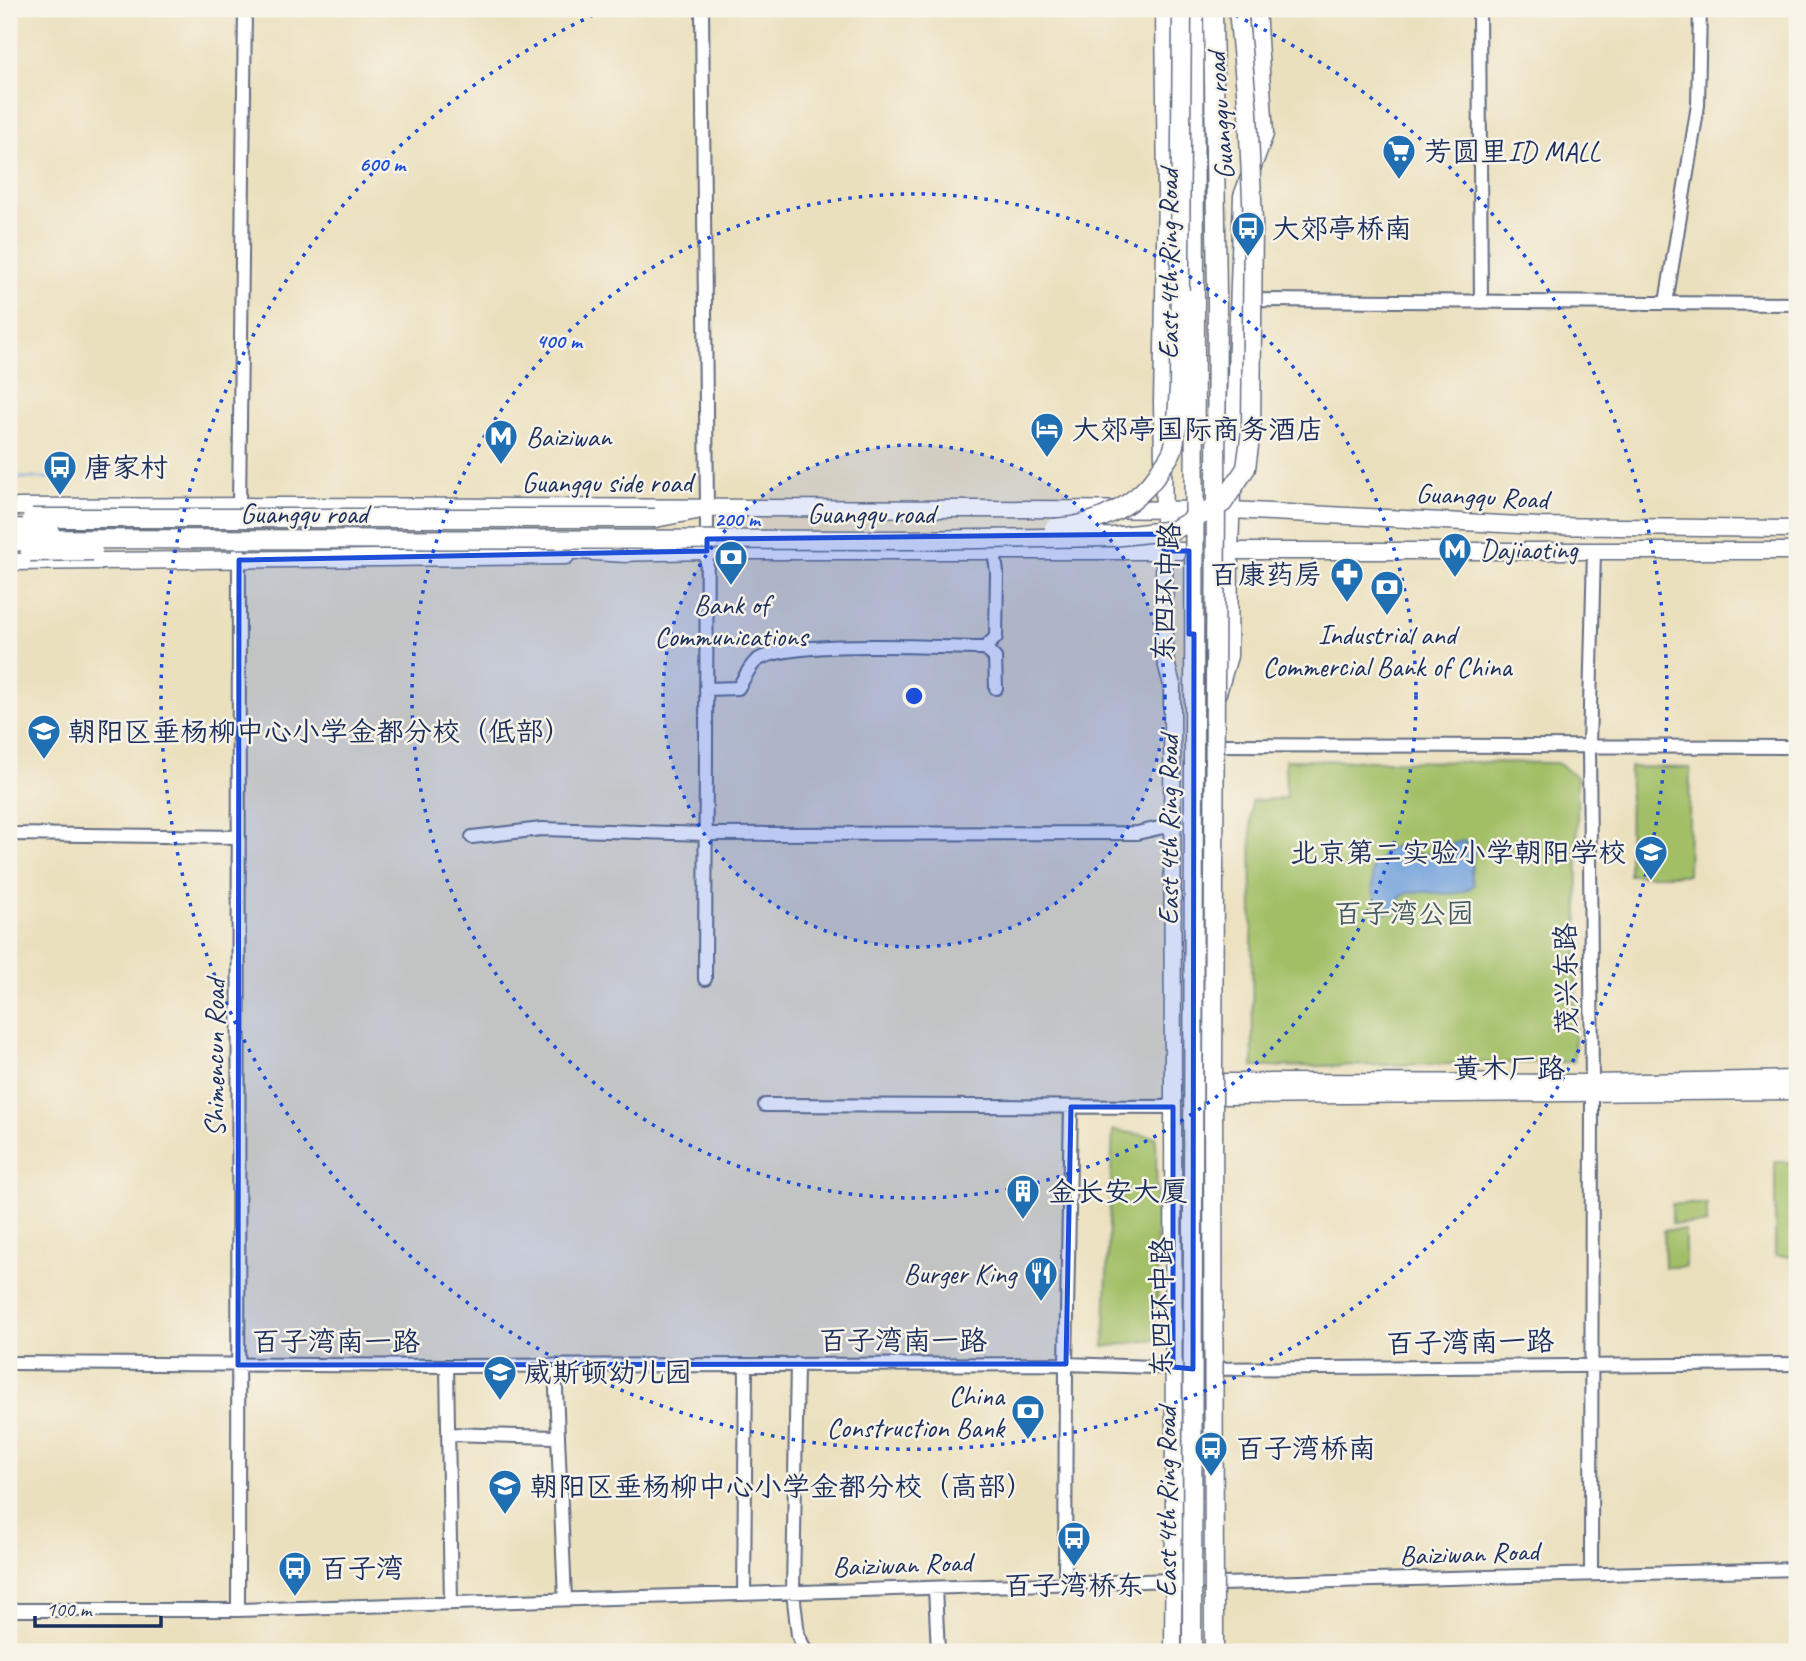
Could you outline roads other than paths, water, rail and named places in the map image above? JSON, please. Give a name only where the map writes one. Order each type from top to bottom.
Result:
[{"type":"highway","name":"Guangqu road","points":[[9,528],[991,530],[1070,527],[1095,520],[1133,501],[1153,483],[1173,450],[1179,389],[1182,9]]},
{"type":"highway","name":"East 4th Ring Road","points":[[1190,1652],[1194,9]]},
{"type":"highway","name":"East 4th Ring Road","points":[[1213,9],[1217,297],[1213,1043],[1216,1652]]},
{"type":"highway","name":"Guangqu road","points":[[9,542],[55,539],[914,540],[1113,537],[1174,530],[1223,503],[1246,468],[1251,431],[1253,222],[1248,112],[1238,9]]},
{"type":"highway","points":[[9,518],[656,518],[707,508]]},
{"type":"highway","points":[[9,552],[546,548],[625,553]]},
{"type":"main road","name":"东四环中路","points":[[1164,9],[1165,659],[1172,685],[1172,1107],[1180,1368]]},
{"type":"main road","name":"东四环中路","points":[[1221,684],[1229,656],[1231,510],[1242,196],[1265,134],[1257,9]]},
{"type":"main road","name":"Guangqu side road","points":[[9,507],[328,506],[1164,511]]},
{"type":"main road","name":"东四环中路","points":[[1173,1652],[1180,1581],[1188,716],[1196,635],[1197,510]]},
{"type":"main road","name":"Guangqu Road","points":[[1164,511],[1231,510],[1538,526],[1797,529]]},
{"type":"main road","points":[[994,551],[1002,541],[1018,536],[1164,534],[1196,542],[1231,510]]},
{"type":"main road","points":[[1059,551],[1074,541],[1102,535]]},
{"type":"main road","name":"Guangqu Road","points":[[1164,551],[1196,542],[1230,551],[1797,551]]},
{"type":"main road","points":[[9,562],[545,557],[707,551],[1164,551]]},
{"type":"main road","name":"东四环中路","points":[[1196,635],[1210,716],[1212,1369],[1202,1478],[1214,1584],[1208,1652]]},
{"type":"main road","points":[[1210,716],[1221,684]]},
{"type":"main road","points":[[1172,685],[1188,716]]},
{"type":"main road","points":[[1221,1089],[1591,1088],[1797,1079]]},
{"type":"main road","name":"黄木厂路","points":[[1591,1088],[1797,1091]]},
{"type":"main road","name":"东四环中路","points":[[1180,1581],[1190,1652]]},
{"type":"street","name":"Shimencun Road","points":[[238,1610],[239,506],[245,9]]},
{"type":"street","points":[[702,9],[707,508],[705,979]]},
{"type":"street","points":[[1479,9],[1481,302]]},
{"type":"street","points":[[1666,303],[1698,105],[1700,9]]},
{"type":"street","points":[[1239,300],[1797,304]]},
{"type":"street","points":[[326,559],[315,544],[313,523],[319,513],[328,506]]},
{"type":"street","points":[[154,507],[171,522],[174,533],[154,561]]},
{"type":"street","points":[[985,648],[996,637],[998,572],[994,551]]},
{"type":"street","name":"茂兴东路","points":[[1591,1574],[1588,747],[1594,551]]},
{"type":"street","points":[[706,689],[738,688],[755,661],[788,650],[847,646],[985,648],[995,658],[996,688]]},
{"type":"street","name":"东四环中路","points":[[1212,1369],[1221,1089],[1221,684]]},
{"type":"street","points":[[1221,745],[1797,747]]},
{"type":"street","points":[[472,837],[542,829],[706,834],[1138,833],[1172,825]]},
{"type":"street","points":[[9,834],[239,837]]},
{"type":"street","points":[[765,1105],[1172,1107]]},
{"type":"street","points":[[1065,1583],[1071,1107]]},
{"type":"street","name":"百子湾南一路","points":[[9,1363],[447,1366],[1066,1364],[1212,1369],[1797,1364]]},
{"type":"street","points":[[797,1364],[793,1592],[798,1635],[806,1652]]},
{"type":"street","points":[[744,1594],[746,1365]]},
{"type":"street","points":[[447,1366],[451,1603]]},
{"type":"street","points":[[555,1366],[565,1599]]},
{"type":"street","points":[[448,1434],[556,1437]]},
{"type":"street","name":"Baiziwan Road","points":[[9,1610],[238,1610],[1065,1583],[1180,1581],[1214,1584],[1797,1569]]},
{"type":"street","name":"东四环中路","points":[[1214,1584],[1216,1652]]},
{"type":"street","points":[[935,1588],[938,1652]]},
{"type":"water","points":[[1462,841],[1474,847],[1471,874],[1474,885],[1455,893],[1407,893],[1400,898],[1397,912],[1380,913],[1373,890],[1372,868],[1388,849],[1398,846],[1400,853],[1431,854]]},
{"type":"waterway","points":[[9,478],[53,478]]},
{"type":"place","name":"芳圆里ID MALL","points":[[1399,181]]},
{"type":"place","name":"大郊亭桥南","points":[[1248,258]]},
{"type":"place","name":"大郊亭国际商务酒店","points":[[1047,459]]},
{"type":"place","name":"Baiziwan","points":[[501,466]]},
{"type":"place","name":"唐家村","points":[[60,497]]},
{"type":"place","name":"Dajiaoting","points":[[1455,579]]},
{"type":"place","name":"Bank of Communications","points":[[731,587]]},
{"type":"place","name":"百康药房","points":[[1347,604]]},
{"type":"place","name":"Industrial and Commercial Bank of China","points":[[1387,617]]},
{"type":"place","name":"朝阳区垂杨柳中心小学金都分校（低部）","points":[[44,761]]},
{"type":"place","name":"北京第二实验小学朝阳学校","points":[[1651,882]]},
{"type":"place","name":"金长安大厦","points":[[1023,1221]]},
{"type":"place","name":"Burger King","points":[[1041,1303]]},
{"type":"place","name":"威斯顿幼儿园","points":[[500,1402]]},
{"type":"place","name":"China Construction Bank","points":[[1028,1441]]},
{"type":"place","name":"百子湾桥南","points":[[1211,1478]]},
{"type":"place","name":"朝阳区垂杨柳中心小学金都分校（高部）","points":[[505,1516]]},
{"type":"place","name":"百子湾桥东","points":[[1074,1568]]},
{"type":"place","name":"百子湾","points":[[295,1598]]},
{"type":"park label","name":"百子湾公园","points":[[1404,913]]}]
